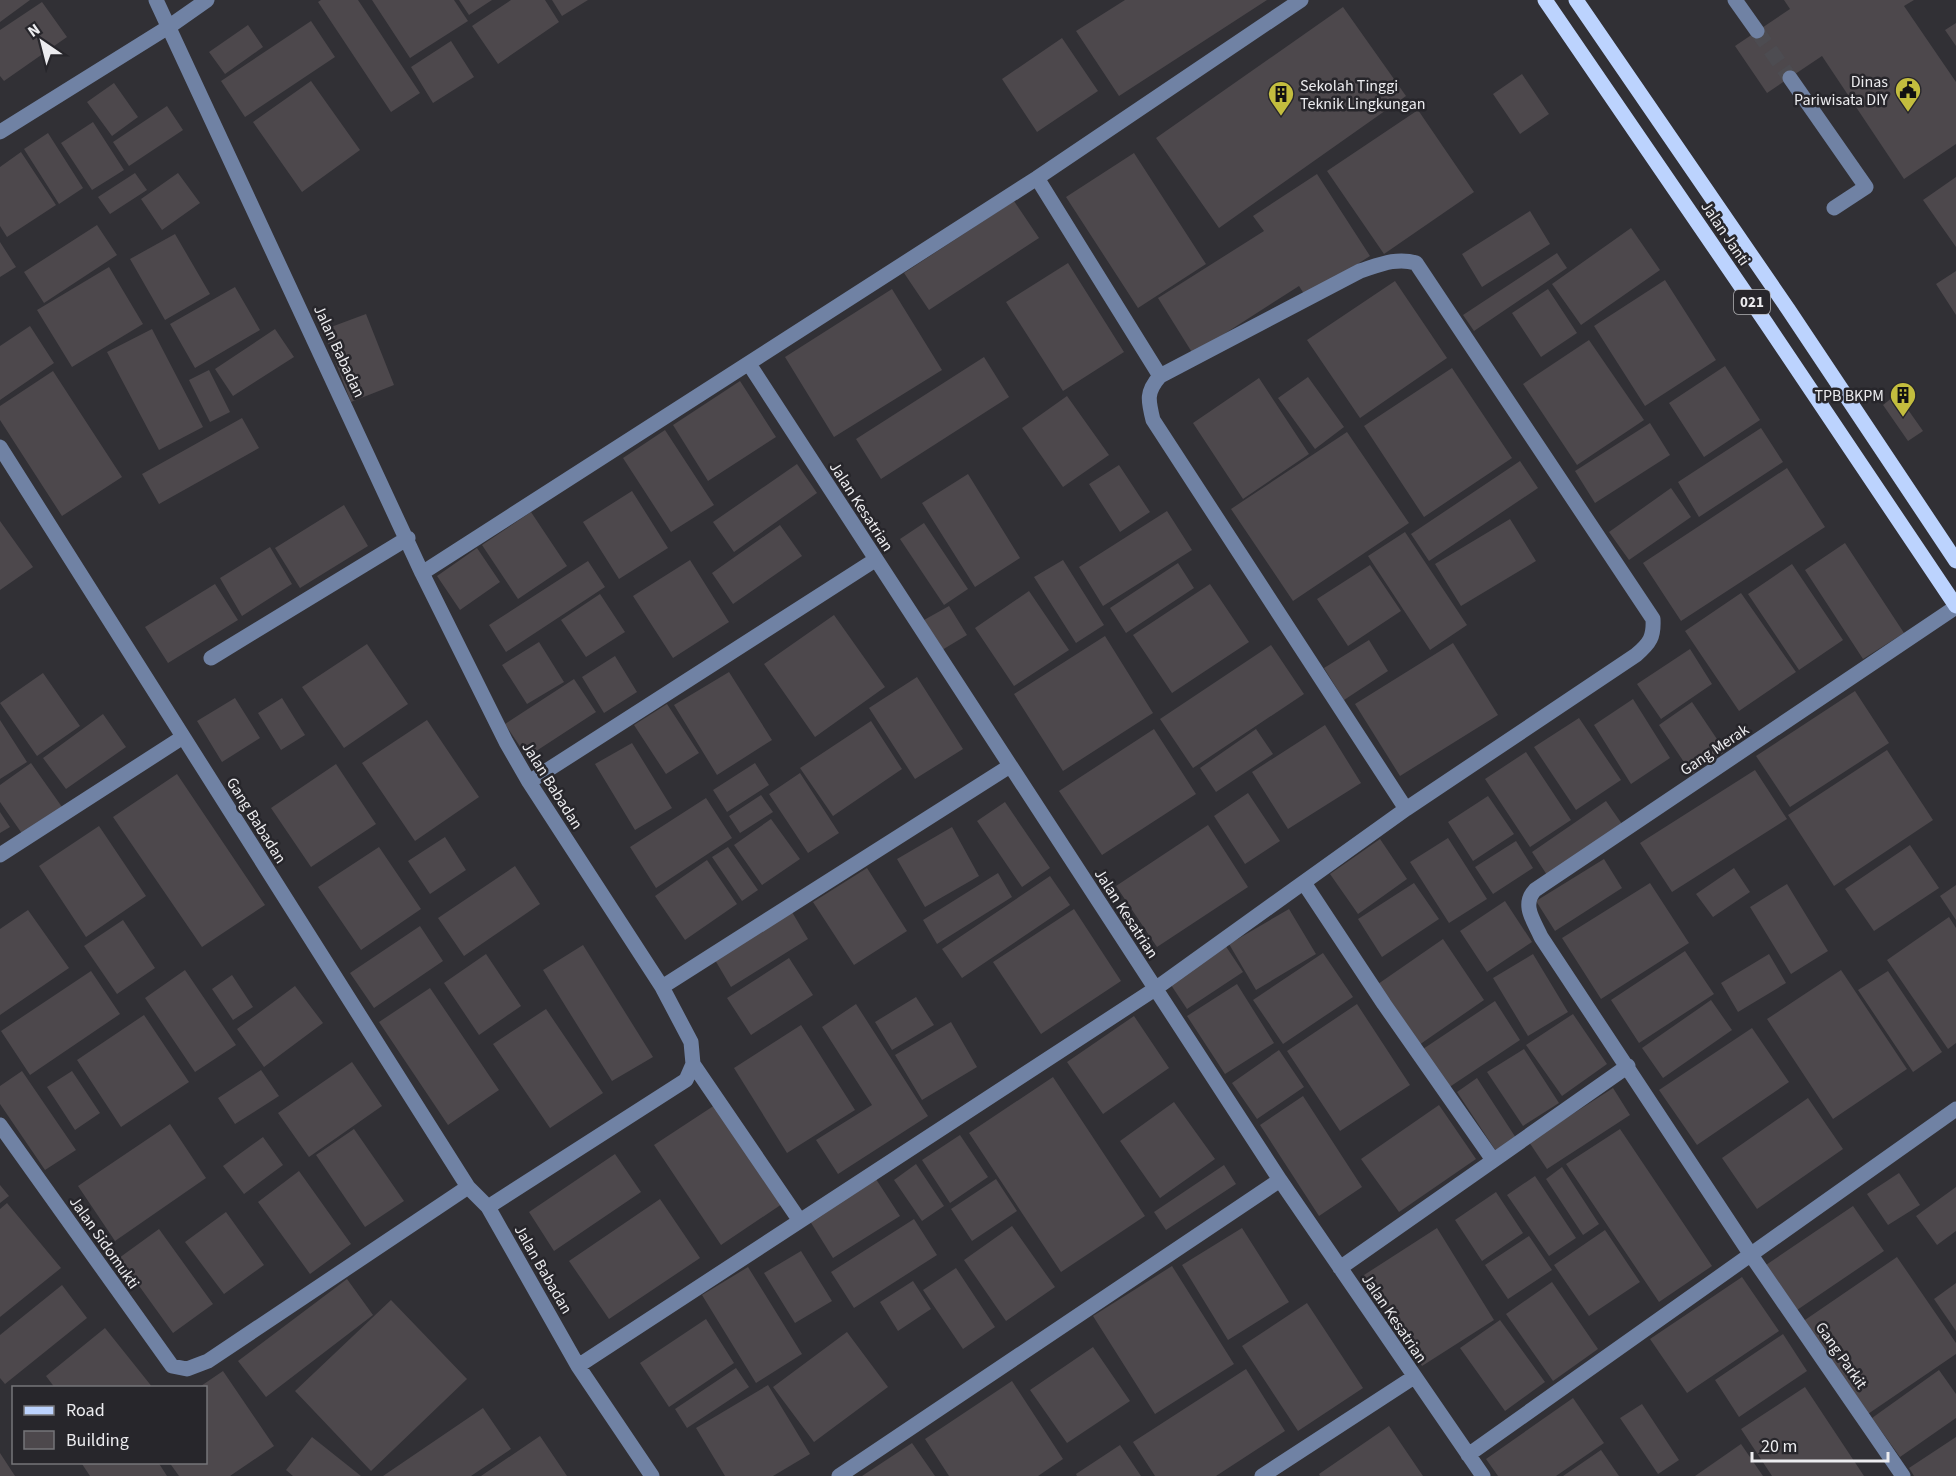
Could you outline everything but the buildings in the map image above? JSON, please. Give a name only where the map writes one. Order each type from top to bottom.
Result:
[{"type":"main road","name":"Jalan Janti","points":[[1545,0],[1766,323],[1956,607]]},
{"type":"main road","name":"Jalan Janti","points":[[1576,0],[1788,309],[1956,561]]},
{"type":"street","name":"Jalan Babadan","points":[[156,0],[408,538],[422,573],[506,742],[529,782],[662,987],[691,1042],[693,1064]]},
{"type":"street","points":[[0,132],[170,26],[207,0]]},
{"type":"street","points":[[422,573],[1037,178],[1301,0]]},
{"type":"street","points":[[1735,0],[1756,31]]},
{"type":"street","points":[[1790,78],[1866,187],[1834,208]]},
{"type":"street","points":[[1037,178],[1160,376]]},
{"type":"street","points":[[578,1366],[1155,989],[1406,809],[1636,655],[1646,646],[1653,633],[1653,619],[1416,263],[1406,260],[1392,261],[1360,271],[1160,376],[1152,386],[1148,401],[1153,420],[1406,809]]},
{"type":"street","name":"Jalan Kesatrian","points":[[749,364],[1280,1180],[1483,1476]]},
{"type":"street","name":"Gang Babadan","points":[[0,447],[468,1187],[488,1207]]},
{"type":"street","points":[[211,658],[408,538]]},
{"type":"street","points":[[529,782],[875,560]]},
{"type":"street","name":"Gang Merak","points":[[1628,1066],[1541,937],[1530,912],[1528,903],[1530,896],[1535,890],[1956,607]]},
{"type":"street","points":[[0,855],[183,737]]},
{"type":"street","points":[[662,987],[1010,766]]},
{"type":"street","points":[[1304,883],[1384,1004],[1493,1160]]},
{"type":"street","points":[[693,1064],[800,1221]]},
{"type":"street","points":[[488,1207],[686,1080],[693,1064]]},
{"type":"street","points":[[1340,1268],[1628,1066]]},
{"type":"street","name":"Gang Parkit","points":[[1628,1066],[1751,1255],[1903,1476]]},
{"type":"street","points":[[1468,1455],[1956,1109]]},
{"type":"street","name":"Jalan Sidomukti","points":[[0,1125],[171,1366],[187,1369],[208,1361],[468,1187]]},
{"type":"street","points":[[839,1476],[1280,1180]]},
{"type":"street","name":"Jalan Babadan","points":[[488,1207],[578,1366],[652,1476]]},
{"type":"street","points":[[1262,1476],[1414,1377]]},
{"type":"tunnel","points":[[1757,31],[1790,78]]},
{"type":"place","name":"Dinas Pariwisata DIY","points":[[1908,113]]},
{"type":"place","name":"Sekolah Tinggi Teknik Lingkungan","points":[[1281,117]]},
{"type":"place","name":"TPB BKPM","points":[[1903,418]]}]
